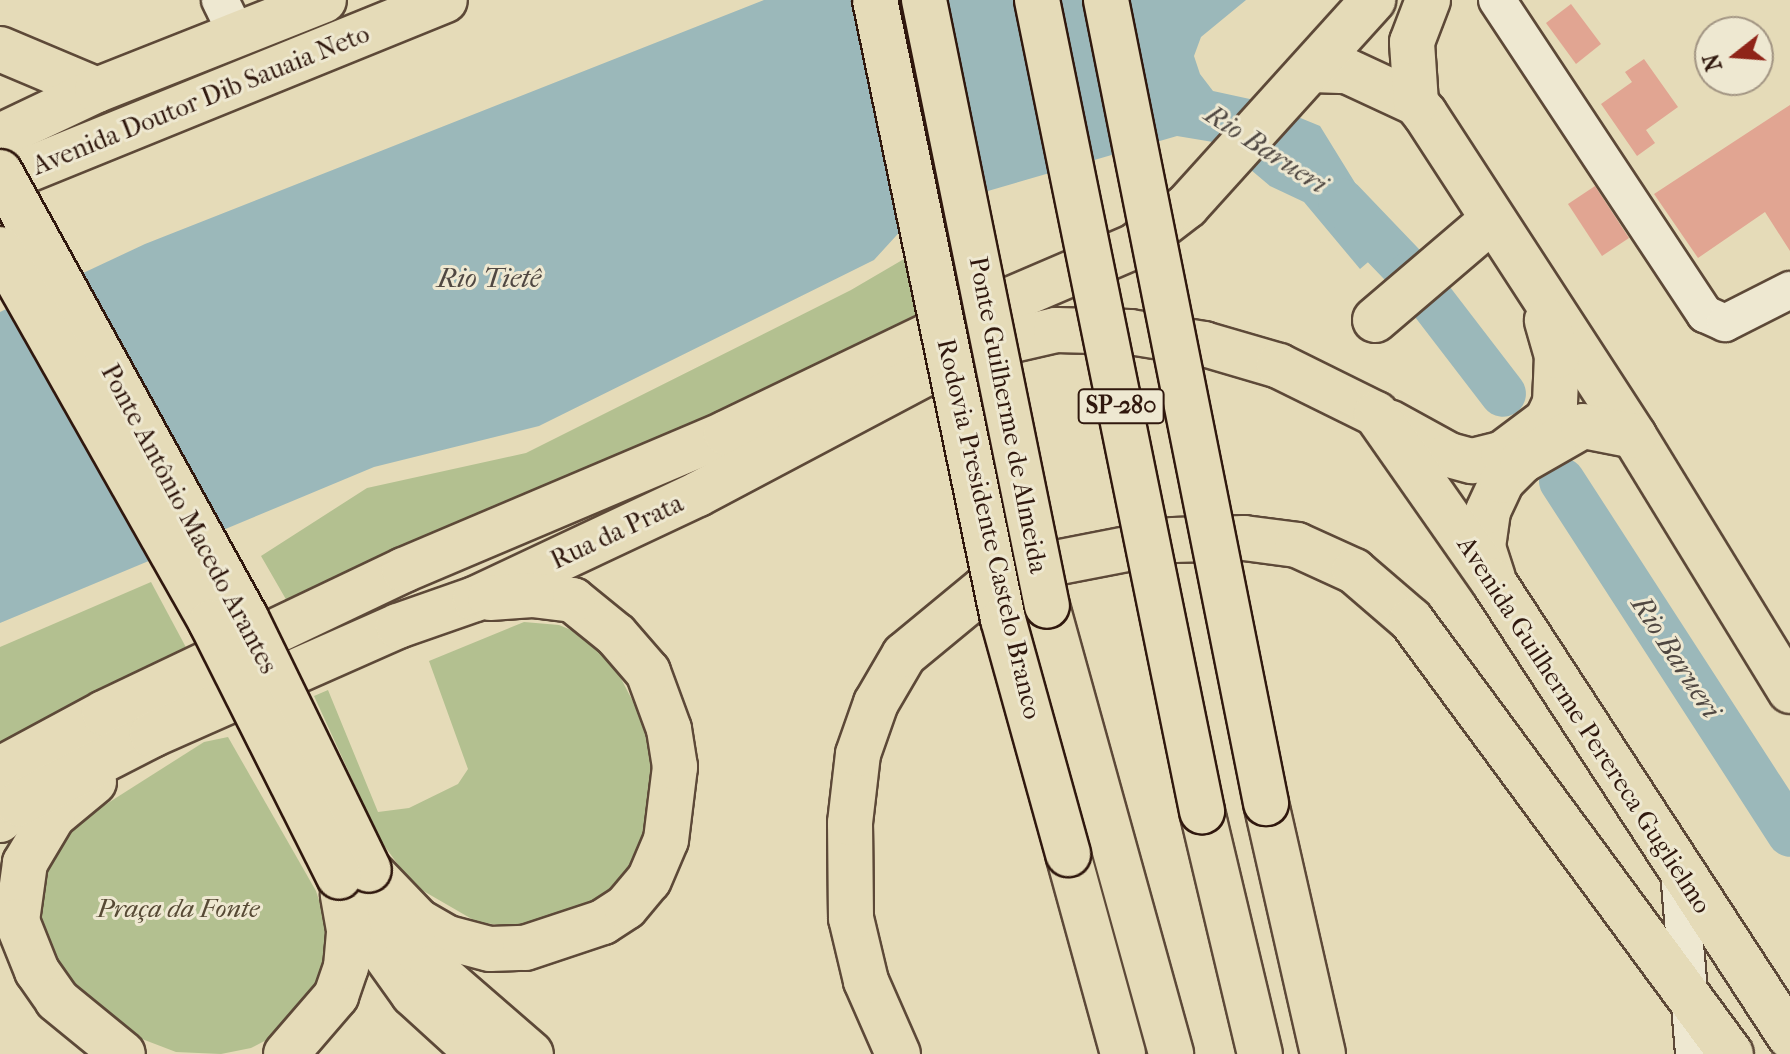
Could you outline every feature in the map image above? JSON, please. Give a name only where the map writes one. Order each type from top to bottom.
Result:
[{"type":"main road","name":"Avenida Doutor Dib Sauaia Neto","points":[[0,181],[445,0]]},
{"type":"main road","name":"Rodovia Presidente Castelo Branco","points":[[875,0],[1003,619],[1123,1054]]},
{"type":"main road","name":"Ponte Guilherme de Almeida","points":[[924,0],[1047,606],[1171,1054]]},
{"type":"main road","name":"SP-280","points":[[1037,0],[1202,811],[1260,1054]]},
{"type":"main road","points":[[1106,0],[1266,803],[1323,1054]]},
{"type":"main road","name":"Rua da Prata","points":[[0,769],[104,713],[404,570],[726,433],[944,328],[1135,246],[1187,206],[1373,0]]},
{"type":"main road","points":[[1428,0],[1412,42],[1416,103],[1476,235],[1538,287],[1634,436],[1790,691]]},
{"type":"main road","name":"Avenida Doutor Dib Sauaia Neto","points":[[0,136],[97,90],[228,16],[319,1]]},
{"type":"main road","points":[[0,49],[97,90]]},
{"type":"main road","points":[[1307,76],[1347,71],[1416,103]]},
{"type":"main road","name":"Ponte Antônio Macedo Arantes","points":[[0,172],[246,618],[354,874]]},
{"type":"main road","points":[[1375,320],[1476,235]]},
{"type":"main road","name":"Ponte Antônio Macedo Arantes","points":[[0,249],[354,874]]},
{"type":"main road","name":"Avenida Guilherme Perereca Guglielmo","points":[[1250,357],[1317,381],[1428,446],[1472,461],[1503,453],[1547,420],[1555,403],[1557,356],[1538,287]]},
{"type":"main road","name":"Rua da Prata","points":[[0,820],[18,804],[152,735],[398,626],[475,599],[698,494],[982,347],[1056,330],[1130,332],[1250,357]]},
{"type":"main road","name":"Avenida Guilherme Perereca Guglielmo","points":[[1376,414],[1493,581],[1679,871],[1790,1037]]},
{"type":"main road","points":[[1493,581],[1483,547],[1488,511],[1502,481],[1551,440],[1583,426],[1634,436]]},
{"type":"main road","points":[[898,1054],[866,981],[851,918],[851,810],[858,754],[876,703],[904,655],[984,589],[1055,563],[1173,540],[1244,538],[1297,545],[1354,571],[1411,620],[1731,1054]]},
{"type":"main road","points":[[354,874],[418,921],[448,938],[490,949],[525,948],[603,922],[626,907],[649,880],[666,840],[675,767],[669,729],[648,672],[616,635],[573,600],[532,595],[475,599]]},
{"type":"main road","points":[[123,1054],[18,964],[17,921],[25,863],[53,816],[152,735]]},
{"type":"main road","points":[[286,1054],[336,996],[346,967],[354,874]]},
{"type":"main road","points":[[354,874],[361,921],[413,994],[479,1054]]},
{"type":"main road","points":[[354,874],[381,904],[405,938],[531,1054]]},
{"type":"street","points":[[1497,0],[1705,314],[1725,323],[1790,290]]},
{"type":"street","points":[[1679,871],[1694,1054]]},
{"type":"green space","points":[[945,235],[958,309],[299,622],[261,556],[367,488],[526,453],[851,290]]},
{"type":"green space","points":[[151,582],[189,653],[0,750],[0,647]]},
{"type":"green space","points":[[524,622],[559,625],[588,637],[613,663],[644,723],[653,780],[640,845],[622,879],[578,913],[524,928],[477,922],[413,885],[380,840],[314,696],[328,690],[378,812],[409,808],[458,784],[468,769],[429,661]]},
{"type":"green space","name":"Praça da Fonte","points":[[228,737],[316,891],[329,931],[328,963],[318,986],[274,1036],[251,1048],[221,1054],[176,1052],[142,1039],[69,984],[39,926],[41,886],[54,850],[78,822],[204,742]]},
{"type":"water","name":"Rio Tietê","points":[[764,0],[1246,0],[1201,37],[1194,56],[1200,74],[1213,91],[1259,101],[1320,126],[1365,199],[1402,233],[1360,269],[1304,202],[1270,186],[1219,143],[1177,136],[957,200],[906,225],[874,260],[539,426],[374,467],[0,623],[0,312],[145,244]]},
{"type":"building","points":[[1571,4],[1601,44],[1576,64],[1546,23]]},
{"type":"building","points":[[1644,59],[1678,107],[1646,130],[1655,143],[1637,156],[1601,104],[1632,82],[1625,72]]},
{"type":"building","points":[[1790,105],[1790,251],[1765,212],[1698,258],[1654,194]]},
{"type":"building","points":[[1595,186],[1629,238],[1602,256],[1568,204]]},
{"type":"waterway","name":"Rio Barueri","points":[[1341,201],[1411,274],[1503,394]]},
{"type":"waterway","name":"Rio Barueri","points":[[1562,481],[1790,834]]}]
